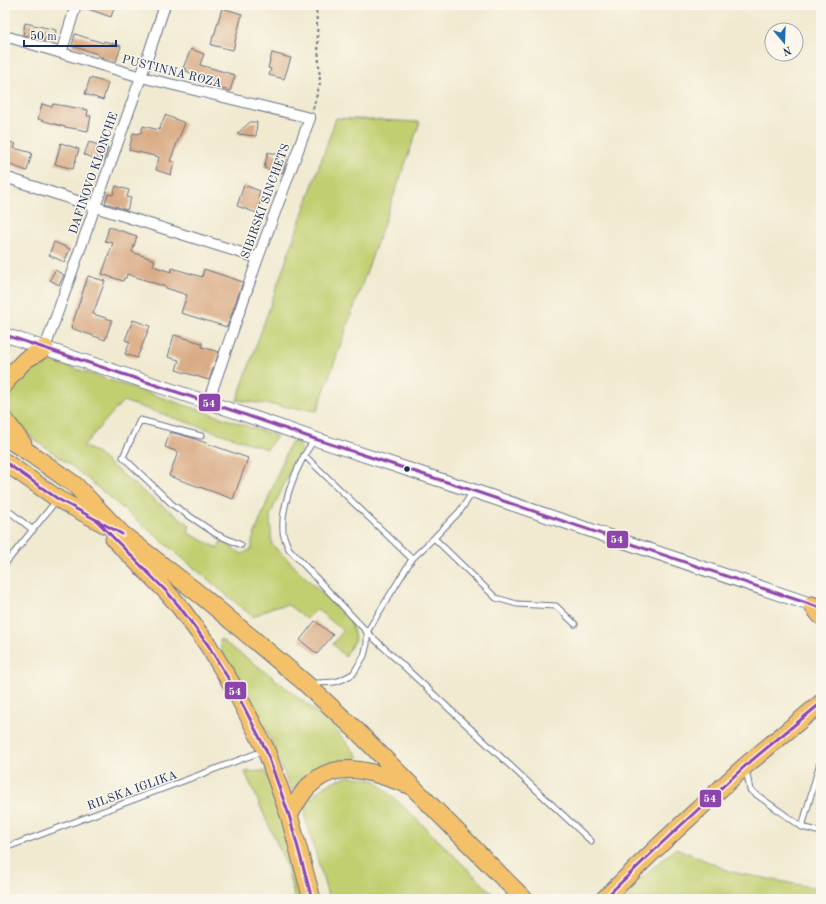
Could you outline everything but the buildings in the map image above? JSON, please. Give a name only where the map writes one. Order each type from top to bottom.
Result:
[{"type":"main road","points":[[5,384],[10,375],[25,360],[46,348]]},
{"type":"main road","points":[[5,420],[31,454]]},
{"type":"main road","points":[[5,437],[75,485],[122,534],[202,597],[304,682],[357,731],[523,898]]},
{"type":"main road","points":[[5,462],[58,499],[122,534]]},
{"type":"main road","points":[[95,519],[179,606],[208,645],[234,688],[266,750],[289,815],[312,899]]},
{"type":"main road","points":[[604,899],[664,840],[745,766],[821,703]]},
{"type":"main road","points":[[289,815],[305,790],[314,781],[328,772],[341,769],[357,769],[372,772],[410,785]]},
{"type":"street","points":[[61,53],[76,5]]},
{"type":"street","name":"DAFINOVO KLONCHE","points":[[46,348],[141,78],[165,5]]},
{"type":"street","name":"PUSTINNA ROZA","points":[[5,36],[141,78],[310,118]]},
{"type":"street","name":"SIBIRSKI SINCHETS","points":[[208,402],[258,258],[310,118]]},
{"type":"street","points":[[5,176],[258,258]]},
{"type":"street","points":[[5,335],[474,491],[818,610]]},
{"type":"lane","points":[[201,436],[140,420],[123,457],[173,506],[216,534],[240,545]]},
{"type":"lane","points":[[315,439],[304,455],[294,477],[286,502],[283,518],[283,532],[288,549],[367,632],[591,841]]},
{"type":"lane","points":[[304,455],[412,559]]},
{"type":"lane","points":[[304,682],[335,682],[353,674],[364,656],[367,644],[367,632],[412,559],[460,510],[474,491]]},
{"type":"lane","points":[[5,564],[58,499]]},
{"type":"lane","points":[[5,508],[33,530]]},
{"type":"lane","points":[[434,538],[496,598],[517,604],[556,606],[575,624]]},
{"type":"lane","name":"RILSKA IGLIKA","points":[[5,848],[266,750]]},
{"type":"lane","points":[[802,827],[821,759]]},
{"type":"lane","points":[[745,766],[750,790],[802,827],[821,832]]},
{"type":"path","points":[[310,118],[317,98],[320,83],[316,5]]},
{"type":"green space","points":[[336,118],[420,122],[317,411],[237,400]]},
{"type":"green space","points":[[46,359],[277,436],[267,449],[123,401],[83,446],[95,452],[151,498],[190,525],[188,533],[218,548],[221,541],[242,554],[252,549],[252,541],[289,445],[295,441],[300,444],[302,450],[284,484],[270,516],[272,545],[350,621],[355,639],[345,657],[333,644],[343,631],[317,609],[307,619],[288,605],[273,607],[253,617],[73,467],[17,427],[8,408],[12,386],[24,370]]},
{"type":"green space","points":[[220,639],[270,675],[329,722],[359,757],[334,764],[309,776],[291,790],[269,736],[244,685],[221,651]]},
{"type":"green space","points":[[265,771],[273,788],[306,899],[295,899],[286,864],[245,772]]},
{"type":"green space","points":[[349,776],[375,780],[498,899],[329,899],[305,817],[307,802],[319,790],[332,782]]},
{"type":"green space","points":[[676,848],[732,872],[821,889],[821,899],[617,899]]},
{"type":"transit line","name":"54","points":[[5,335],[821,608]]},
{"type":"transit line","name":"54","points":[[5,462],[58,499],[122,534]]},
{"type":"transit line","name":"54","points":[[95,519],[179,606],[208,645],[234,688],[266,750],[289,815],[312,899]]},
{"type":"transit line","name":"54","points":[[604,899],[745,766],[821,703]]}]
